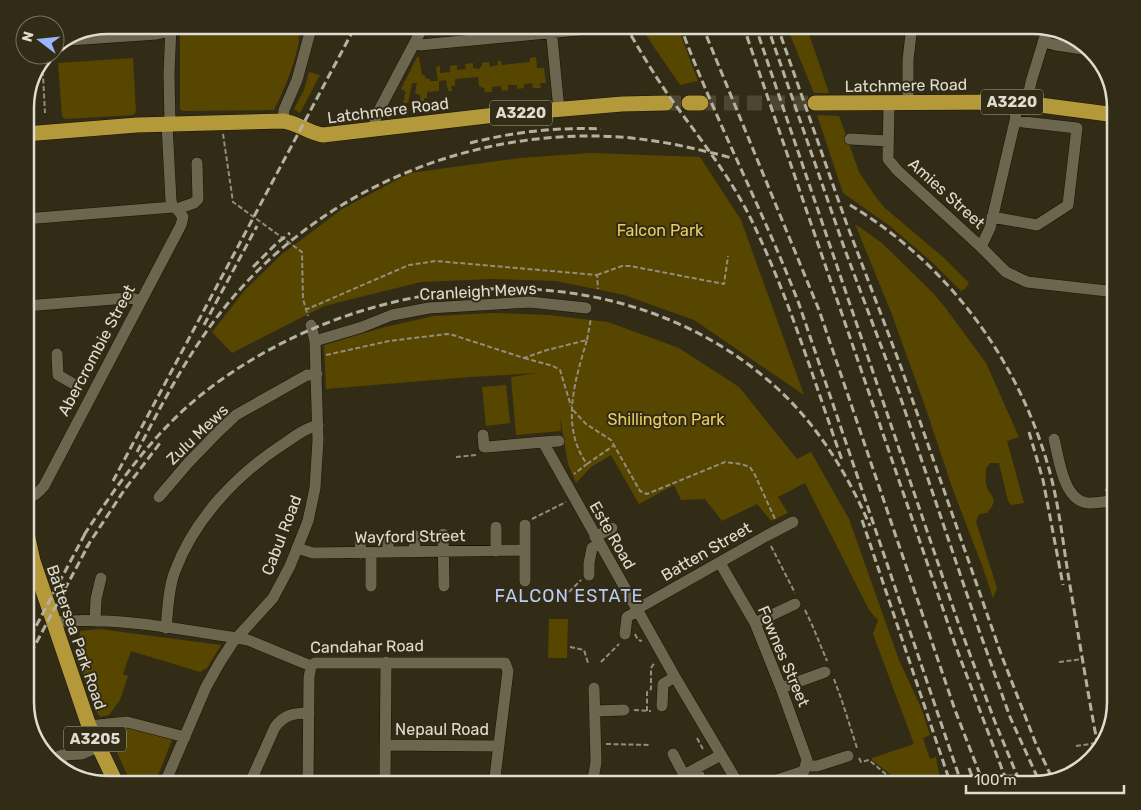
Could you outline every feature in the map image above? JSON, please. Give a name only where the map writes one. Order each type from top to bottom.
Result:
[{"type":"highway","name":"Latchmere Road","points":[[815,104],[889,104],[908,102],[1022,103],[1107,115]]},
{"type":"highway","name":"Latchmere Road","points":[[34,133],[137,125],[169,129],[283,121],[323,135],[504,114],[622,104],[666,103]]},
{"type":"highway","name":"Battersea Park Road","points":[[34,564],[89,726],[112,776]]},
{"type":"street","points":[[79,39],[157,34]]},
{"type":"street","name":"Abercrombie Street","points":[[34,496],[44,486],[82,388],[140,302],[181,226],[183,217],[175,208],[171,198],[168,74],[170,34]]},
{"type":"street","points":[[283,121],[284,110],[297,80],[310,34]]},
{"type":"street","points":[[376,129],[375,120],[420,34]]},
{"type":"street","points":[[415,43],[420,45],[511,34]]},
{"type":"street","points":[[552,34],[559,110]]},
{"type":"street","points":[[908,102],[908,60],[911,34]]},
{"type":"street","name":"Amies Street","points":[[889,104],[888,158],[897,170],[981,246],[986,239],[992,217],[1014,121],[1031,82],[1045,35]]},
{"type":"street","points":[[1043,42],[1076,48]]},
{"type":"street","points":[[992,217],[1037,225],[1068,205],[1077,128],[1014,121]]},
{"type":"street","points":[[850,139],[888,141]]},
{"type":"street","points":[[34,218],[175,208],[194,203],[198,199],[197,163]]},
{"type":"street","points":[[981,246],[1006,272],[1027,282],[1107,291]]},
{"type":"street","points":[[34,305],[126,298],[135,299],[140,302]]},
{"type":"street","name":"Cranleigh Mews","points":[[315,341],[362,328],[392,316],[429,308],[530,302],[589,312]]},
{"type":"street","name":"Cabul Road","points":[[168,776],[206,687],[220,662],[272,598],[290,566],[308,521],[316,488],[318,425],[316,357],[312,325]]},
{"type":"street","points":[[57,354],[58,376],[82,388]]},
{"type":"street","name":"Zulu Mews","points":[[159,497],[218,431],[236,415],[307,375],[317,374]]},
{"type":"street","points":[[166,628],[174,572],[198,525],[230,486],[254,465],[292,438],[318,425]]},
{"type":"street","points":[[483,435],[484,446],[559,441]]},
{"type":"street","points":[[1054,439],[1063,477],[1068,489],[1074,496],[1087,503],[1107,502]]},
{"type":"street","name":"Este Road","points":[[543,442],[637,610],[734,776]]},
{"type":"street","name":"Batten Street","points":[[637,610],[780,527],[793,522]]},
{"type":"street","points":[[525,525],[525,581]]},
{"type":"street","points":[[496,527],[496,551]]},
{"type":"street","points":[[589,575],[592,548],[597,540],[612,528]]},
{"type":"street","points":[[443,534],[444,586]]},
{"type":"street","points":[[414,535],[414,552]]},
{"type":"street","points":[[388,538],[388,552]]},
{"type":"street","points":[[360,540],[366,553],[371,586]]},
{"type":"street","name":"Wayford Street","points":[[297,548],[312,553],[524,550]]},
{"type":"street","name":"Fownes Street","points":[[720,563],[755,623],[781,688],[807,760],[807,766]]},
{"type":"street","points":[[95,620],[96,599],[101,578]]},
{"type":"street","points":[[755,623],[796,604]]},
{"type":"street","points":[[623,638],[627,617],[637,610]]},
{"type":"street","name":"Candahar Road","points":[[53,622],[95,620],[238,638],[248,640],[311,666],[316,663],[501,662],[507,664],[508,671],[498,746]]},
{"type":"street","points":[[385,776],[386,662]]},
{"type":"street","points":[[308,776],[309,678],[311,666]]},
{"type":"street","points":[[781,688],[825,672]]},
{"type":"street","points":[[658,709],[663,684],[675,676]]},
{"type":"street","points":[[594,688],[596,762],[594,776]]},
{"type":"street","points":[[594,711],[624,710]]},
{"type":"street","points":[[253,776],[275,728],[281,720],[291,714],[309,713]]},
{"type":"street","points":[[89,726],[128,722],[185,737]]},
{"type":"street","name":"Nepaul Road","points":[[386,745],[498,746]]},
{"type":"street","points":[[495,776],[498,746]]},
{"type":"street","points":[[59,757],[82,754],[98,747]]},
{"type":"street","points":[[672,754],[684,775],[723,757]]},
{"type":"street","points":[[789,776],[804,771],[807,766],[817,766],[848,756]]},
{"type":"street","points":[[695,776],[723,757]]},
{"type":"path","points":[[41,75],[43,75],[45,113]]},
{"type":"path","points":[[224,142],[233,202],[302,252],[303,299],[312,325]]},
{"type":"path","points":[[306,310],[409,265],[436,261],[597,275],[622,266],[630,266],[724,284],[728,256]]},
{"type":"path","points":[[597,275],[598,289]]},
{"type":"path","points":[[587,464],[575,445],[572,409],[573,392],[587,340],[589,312]]},
{"type":"path","points":[[316,357],[390,341],[447,334],[553,366],[560,370],[572,409],[586,424],[611,440],[638,489],[648,494],[725,462],[741,464],[750,467],[780,527]]},
{"type":"path","points":[[524,358],[587,340]]},
{"type":"path","points":[[562,478],[572,475],[614,446]]},
{"type":"path","points":[[525,525],[529,520],[570,500]]},
{"type":"path","points":[[569,592],[589,575]]},
{"type":"path","points":[[601,662],[623,638]]},
{"type":"path","points":[[570,647],[584,650],[588,663]]},
{"type":"path","points":[[1059,662],[1084,659]]},
{"type":"path","points":[[831,683],[835,682]]},
{"type":"path","points":[[624,710],[658,709]]},
{"type":"path","points":[[694,731],[710,762]]},
{"type":"path","points":[[1076,746],[1094,743]]},
{"type":"path","points":[[595,744],[651,745]]},
{"type":"green space","points":[[180,34],[299,34],[294,62],[274,110],[183,111],[180,109]]},
{"type":"green space","points":[[645,34],[680,34],[698,81],[680,85]]},
{"type":"green space","points":[[790,34],[809,34],[829,93],[814,93]]},
{"type":"green space","points":[[417,57],[419,57],[422,75],[425,75],[425,78],[430,79],[430,81],[438,81],[436,67],[440,66],[440,73],[450,72],[450,66],[457,65],[457,70],[466,69],[465,64],[473,63],[473,68],[480,69],[482,63],[489,62],[490,67],[498,65],[498,61],[501,61],[502,65],[530,62],[530,58],[536,57],[537,68],[544,68],[546,83],[540,83],[541,88],[533,88],[532,83],[524,84],[524,88],[517,89],[517,85],[508,85],[508,90],[502,91],[501,86],[492,87],[492,92],[485,92],[484,88],[479,86],[478,77],[455,79],[455,86],[451,86],[452,91],[448,91],[446,80],[439,81],[439,91],[427,92],[427,98],[421,101],[420,95],[415,93],[417,83],[412,83],[408,103],[404,103],[406,92],[401,89]]},
{"type":"green space","points":[[133,58],[136,112],[133,115],[65,119],[62,116],[58,65],[65,65],[65,63]]},
{"type":"green space","points":[[309,72],[320,75],[300,113],[294,109],[304,90]]},
{"type":"green space","points":[[817,115],[839,116],[859,172],[875,196],[885,208],[944,258],[969,283],[965,289],[961,291],[932,262],[890,226],[843,193]]},
{"type":"green space","name":"Falcon Park","points":[[590,153],[700,157],[741,220],[804,395],[694,320],[624,295],[556,281],[492,279],[421,282],[324,306],[232,353],[212,332],[245,290],[281,255],[342,209],[410,173],[520,158]]},
{"type":"green space","points":[[855,224],[882,243],[944,306],[986,363],[1019,437],[1007,441],[1024,503],[1011,505],[1008,501],[999,463],[990,463],[986,468],[986,482],[987,488],[994,500],[987,513],[979,514],[976,522],[997,588],[993,598],[891,312]]},
{"type":"green space","name":"Shillington Park","points":[[493,313],[549,315],[608,322],[679,348],[739,387],[797,459],[811,452],[849,519],[899,660],[922,710],[930,735],[923,738],[930,759],[936,757],[939,776],[891,776],[872,760],[872,758],[914,744],[873,634],[878,620],[869,610],[805,483],[778,497],[788,513],[771,521],[757,504],[722,521],[705,499],[681,500],[674,485],[639,504],[611,455],[591,467],[576,483],[568,464],[560,417],[561,431],[516,435],[511,377],[538,373],[326,389],[324,345],[385,327],[434,316]]},
{"type":"green space","points":[[506,385],[510,423],[486,426],[482,387]]},
{"type":"green space","points":[[549,619],[568,619],[567,658],[548,658]]},
{"type":"green space","points":[[99,629],[221,645],[207,668],[200,672],[131,651],[123,674],[128,676],[120,700],[109,715],[100,717],[94,708],[75,650],[79,649],[80,631]]},
{"type":"green space","points":[[119,726],[173,737],[158,776],[128,776],[106,727]]},
{"type":"tunnel","points":[[666,103],[689,103]]},
{"type":"tunnel","points":[[701,103],[815,103]]},
{"type":"tunnel","points":[[72,383],[83,388]]},
{"type":"railway","points":[[113,481],[351,34]]},
{"type":"railway","points":[[630,34],[657,79],[701,139],[749,215],[788,306],[842,460]]},
{"type":"railway","points":[[684,34],[708,95],[799,304],[959,776]]},
{"type":"railway","points":[[706,34],[819,310],[955,710],[981,776]]},
{"type":"railway","points":[[746,34],[956,647],[1005,776]]},
{"type":"railway","points":[[758,34],[958,622],[1017,776]]},
{"type":"railway","points":[[770,34],[845,250],[901,399],[1010,717],[1037,776]]},
{"type":"railway","points":[[780,34],[846,222],[901,367],[1001,654],[1036,744],[1050,774]]},
{"type":"railway","points":[[470,143],[535,131],[601,129]]},
{"type":"railway","points":[[137,452],[197,345],[221,312],[257,272],[297,236],[340,206],[387,181],[437,161],[488,147],[541,139],[612,136],[681,146],[732,158]]},
{"type":"railway","points":[[850,205],[885,229],[918,256],[948,285],[975,318],[1019,390],[1036,428],[1049,469],[1058,510],[1097,740]]},
{"type":"railway","points":[[204,325],[257,226]]},
{"type":"railway","points":[[253,267],[290,233]]},
{"type":"railway","points":[[84,535],[135,463],[179,414],[196,399],[261,355],[332,321],[408,299],[487,289],[566,292],[642,310],[713,342],[778,389],[807,419],[842,470],[870,526]]},
{"type":"railway","points":[[1029,432],[1043,480],[1063,585]]},
{"type":"railway","points":[[86,548],[125,489],[160,443]]},
{"type":"railway","points":[[862,520],[948,776]]},
{"type":"railway","points":[[34,630],[87,530]]},
{"type":"railway","points":[[34,647],[90,542]]},
{"type":"railway","points":[[969,768],[972,776]]},
{"type":"district","name":"FALCON ESTATE","points":[[569,596]]}]
